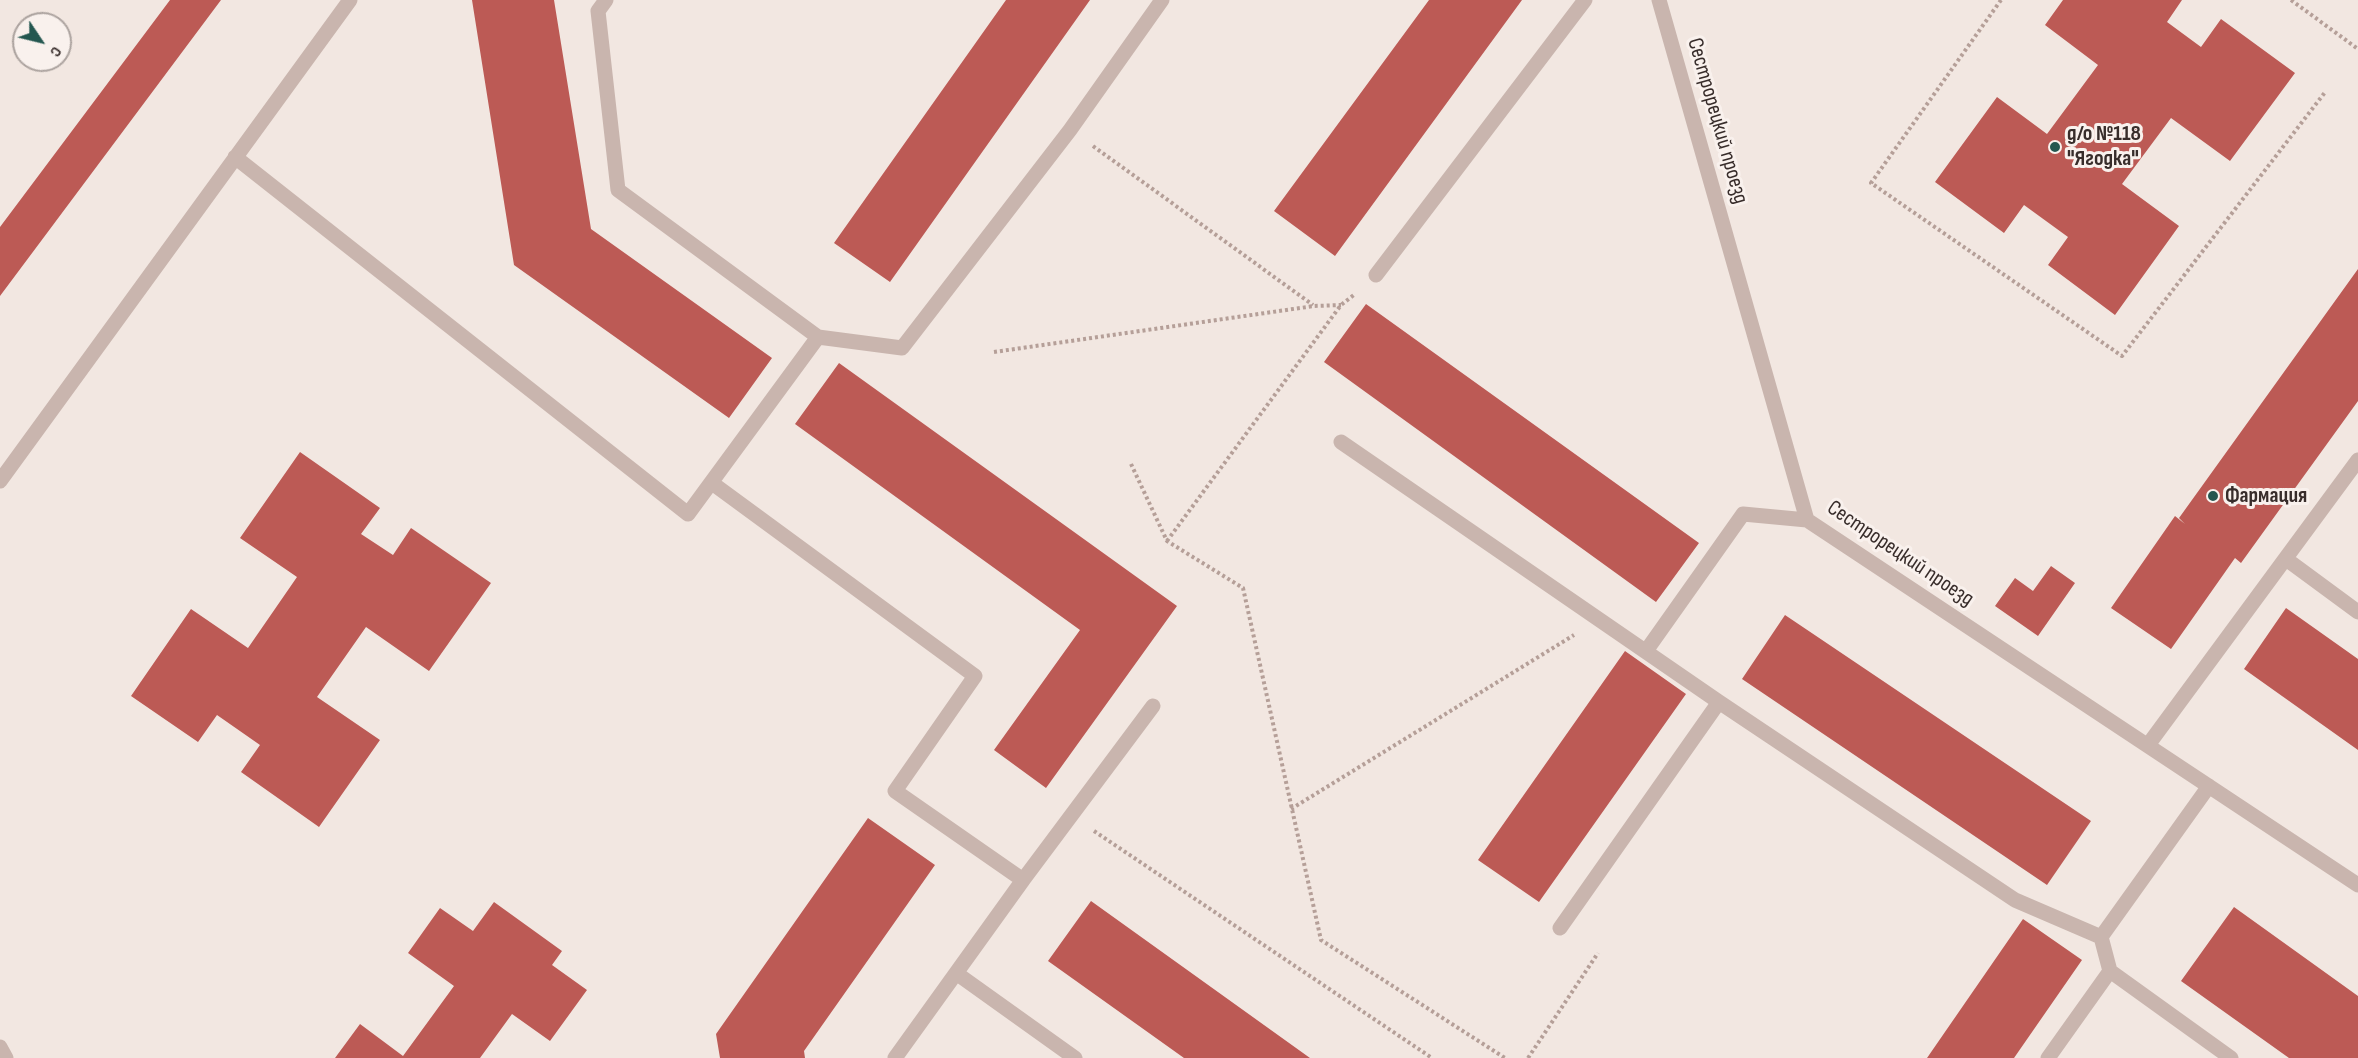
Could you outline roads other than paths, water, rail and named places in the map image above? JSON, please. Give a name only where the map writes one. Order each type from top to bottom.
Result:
[{"type":"street","points":[[0,481],[350,0]]},
{"type":"street","points":[[606,0],[598,11],[618,190],[818,337],[902,348],[1071,130],[1162,0]]},
{"type":"street","points":[[1376,275],[1585,0]]},
{"type":"street","name":"Сестрорецкий проезд","points":[[1659,0],[1807,520],[2358,885]]},
{"type":"street","points":[[235,158],[688,514],[818,337]]},
{"type":"street","points":[[1341,442],[1719,702],[2015,900],[2101,938]]},
{"type":"street","points":[[2148,745],[2358,460]]},
{"type":"street","points":[[712,483],[975,676],[895,791],[1023,880]]},
{"type":"street","points":[[1646,651],[1743,514],[1807,520]]},
{"type":"street","points":[[2286,559],[2358,612]]},
{"type":"street","points":[[1560,928],[1719,702]]},
{"type":"street","points":[[895,1058],[1153,705]]},
{"type":"street","points":[[2101,938],[2210,786]]},
{"type":"street","points":[[2101,938],[2110,971],[2231,1058]]},
{"type":"street","points":[[2048,1058],[2110,971]]},
{"type":"street","points":[[956,973],[1075,1058]]},
{"type":"street","points":[[0,1047],[6,1058]]},
{"type":"place","name":"д/о №118 \"Ягодка\"","points":[[2055,147]]},
{"type":"place","name":"Фармация","points":[[2213,496]]}]
